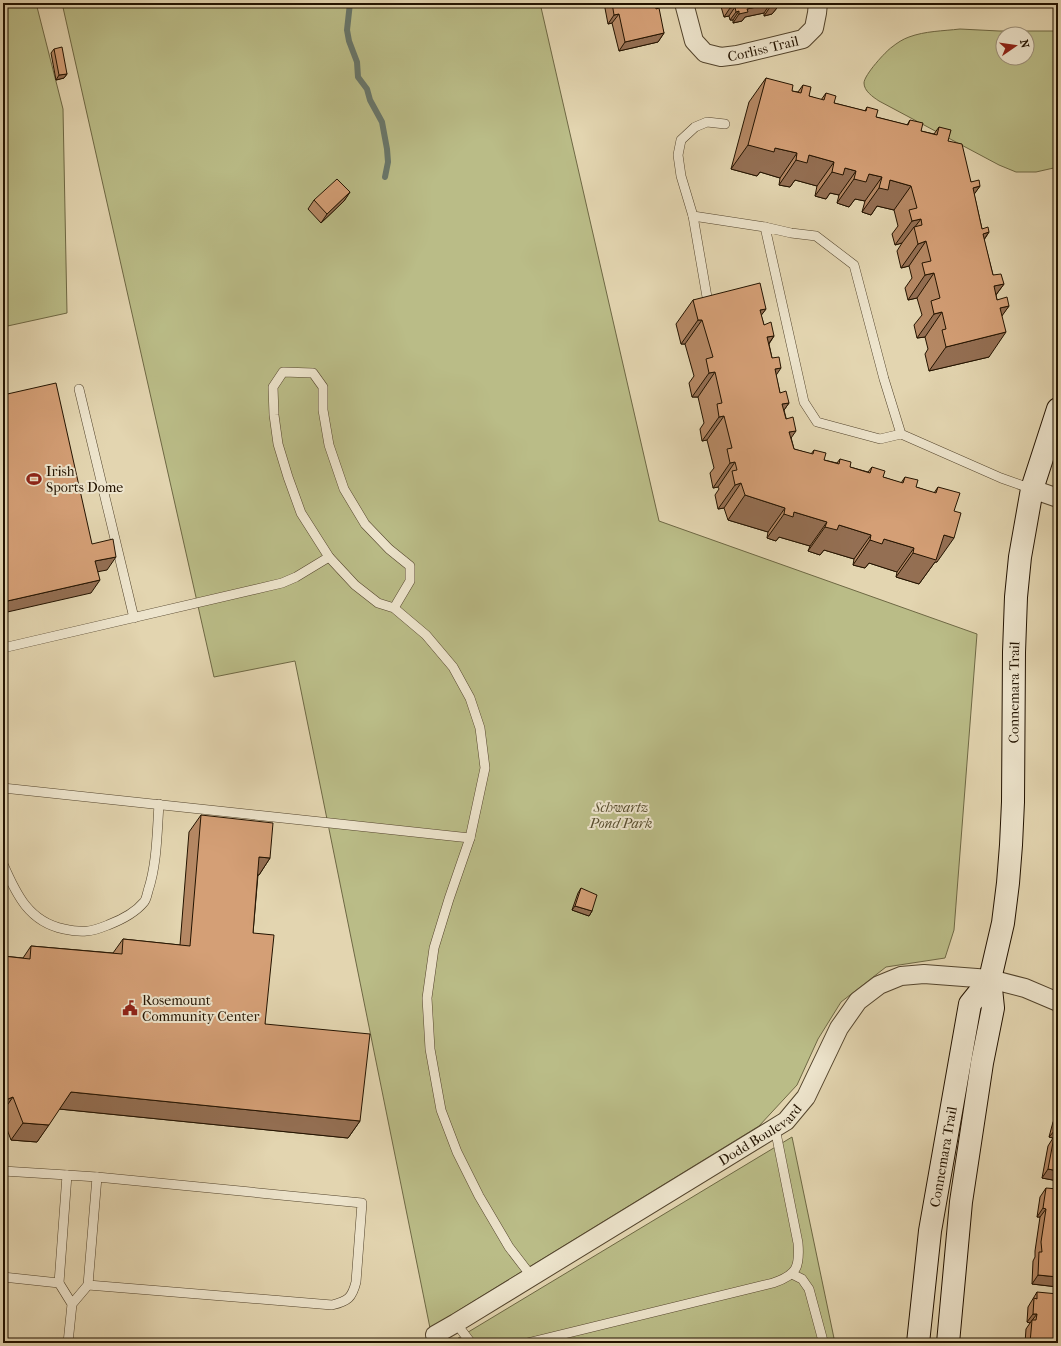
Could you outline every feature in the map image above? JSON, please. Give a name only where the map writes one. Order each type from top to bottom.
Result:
[{"type":"street","name":"Corliss Trail","points":[[684,3],[694,41],[705,53],[721,57],[737,55],[803,40],[814,28],[818,13],[818,3]]},
{"type":"street","name":"Connemara Trail","points":[[948,1343],[961,1202],[982,1063],[993,1008],[990,979],[1002,923],[1008,883],[1013,802],[1016,597],[1020,557],[1032,489],[1058,409]]},
{"type":"street","points":[[1032,489],[1058,498]]},
{"type":"street","name":"Dodd Boulevard","points":[[435,1335],[456,1324],[786,1121],[806,1097],[839,1028],[854,1006],[858,1001],[879,985],[901,976],[924,974],[990,979],[1025,988],[1058,1002]]},
{"type":"street","name":"Connemara Trail","points":[[918,1343],[930,1231],[970,1004],[990,979]]},
{"type":"lane","points":[[707,297],[693,216],[681,176],[678,155],[681,140],[695,127],[707,122],[725,124]]},
{"type":"lane","points":[[693,216],[816,236],[854,266],[884,379],[901,434]]},
{"type":"lane","points":[[765,227],[804,402],[817,422],[880,439],[901,434],[1001,478],[1032,489]]},
{"type":"lane","points":[[394,608],[410,582],[410,566],[389,550],[365,524],[344,489],[329,445],[323,410],[323,387],[313,373],[283,372],[273,387],[274,415],[278,444],[301,513],[329,558],[355,585],[378,603],[394,608],[426,635],[453,667],[470,698],[480,728],[485,768],[470,838],[434,948],[427,998],[430,1049],[441,1110],[457,1152],[479,1196],[509,1247],[532,1277]]},
{"type":"lane","points":[[79,389],[134,618]]},
{"type":"lane","points":[[3,648],[282,583],[296,577],[329,558]]},
{"type":"lane","points":[[3,788],[470,838]]},
{"type":"lane","points":[[3,864],[12,885],[25,905],[39,919],[56,927],[79,932],[97,930],[130,914],[144,902],[151,883],[155,863],[159,804]]},
{"type":"lane","points":[[526,1343],[773,1283],[785,1279],[792,1274],[798,1266],[798,1242],[775,1128]]},
{"type":"lane","points":[[3,1171],[98,1177],[362,1203],[356,1282],[353,1294],[345,1302],[332,1305],[88,1285]]},
{"type":"lane","points":[[67,1175],[59,1283],[72,1304]]},
{"type":"lane","points":[[68,1343],[72,1304],[88,1285],[98,1177]]},
{"type":"lane","points":[[792,1274],[802,1279],[809,1290],[823,1341]]},
{"type":"lane","points":[[3,1277],[59,1283]]},
{"type":"lane","points":[[456,1324],[471,1343]]},
{"type":"green space","points":[[3,3],[36,3],[63,109],[67,313],[3,327]]},
{"type":"green space","name":"Schwartz Pond Park","points":[[62,3],[540,3],[659,521],[977,634],[954,930],[945,958],[886,967],[841,1002],[818,1039],[797,1085],[759,1126],[430,1328],[295,661],[214,677]]},
{"type":"green space","points":[[960,29],[995,31],[995,66],[1035,66],[1035,31],[1058,31],[1058,167],[1036,172],[1016,172],[999,165],[879,101],[867,91],[864,86],[865,79],[871,69],[889,49],[905,39],[928,32]]},
{"type":"green space","points":[[792,1137],[835,1343],[450,1343]]},
{"type":"building","points":[[612,3],[655,3],[656,9],[659,8],[664,33],[625,42],[619,14],[614,15]]},
{"type":"building","points":[[729,3],[778,3],[778,6],[770,7],[770,4],[747,9],[748,12],[739,14],[739,11],[736,12],[735,7],[730,8]]},
{"type":"building","points":[[62,47],[67,74],[59,75],[54,49]]},
{"type":"building","points":[[766,78],[793,85],[792,91],[801,93],[803,85],[811,87],[809,96],[824,100],[826,93],[836,96],[834,103],[866,111],[867,107],[878,110],[876,117],[908,125],[910,120],[923,123],[921,131],[937,135],[939,127],[951,130],[948,141],[962,144],[971,182],[979,180],[980,186],[973,188],[982,229],[988,227],[989,232],[983,234],[993,275],[1001,274],[1004,284],[994,286],[997,300],[1007,297],[1009,306],[1000,308],[1006,332],[946,347],[942,330],[946,329],[942,312],[934,314],[931,301],[940,298],[934,273],[925,275],[922,263],[931,261],[926,241],[918,244],[914,227],[922,225],[921,219],[912,221],[909,210],[917,208],[911,186],[890,180],[888,190],[879,188],[882,177],[869,174],[866,182],[854,179],[856,171],[845,168],[843,175],[832,172],[834,162],[809,155],[807,163],[796,160],[797,153],[775,148],[774,152],[748,145]]},
{"type":"building","points":[[337,179],[350,192],[327,214],[314,200]]},
{"type":"building","points":[[760,283],[766,309],[760,310],[764,325],[771,322],[774,336],[767,337],[772,358],[779,357],[781,368],[775,369],[780,393],[786,391],[789,403],[782,404],[786,419],[793,417],[796,431],[789,432],[794,449],[813,454],[814,450],[826,453],[824,460],[839,464],[840,459],[851,462],[850,467],[870,473],[872,467],[885,471],[883,477],[903,483],[905,477],[918,480],[916,487],[936,493],[938,487],[960,493],[954,511],[961,513],[954,538],[944,535],[936,560],[913,553],[914,548],[884,539],[882,544],[870,540],[871,535],[839,525],[837,530],[825,527],[827,522],[794,512],[793,517],[784,514],[785,508],[745,495],[741,483],[735,485],[732,471],[737,470],[735,462],[730,463],[727,449],[732,448],[724,416],[719,417],[717,404],[722,403],[715,372],[709,373],[706,359],[713,357],[702,320],[698,320],[693,300]]},
{"type":"building","name":"Irish Sports Dome","points":[[56,383],[92,544],[113,539],[116,557],[95,561],[100,580],[3,602],[3,395]]},
{"type":"building","name":"Rosemount Community Center","points":[[201,815],[273,823],[270,858],[259,857],[253,933],[274,935],[265,1024],[370,1034],[360,1121],[71,1092],[49,1125],[23,1123],[13,1097],[3,1101],[3,956],[30,959],[31,946],[122,954],[123,939],[190,946]]},
{"type":"building","points":[[581,888],[597,895],[592,911],[575,906]]},
{"type":"building","points":[[1058,1117],[1058,1129],[1056,1129]]},
{"type":"building","points":[[1054,1137],[1058,1138],[1058,1171],[1048,1169]]},
{"type":"building","points":[[1046,1188],[1058,1189],[1058,1277],[1038,1275],[1039,1252],[1042,1252],[1041,1242],[1046,1209],[1043,1208]]},
{"type":"building","points":[[1037,1292],[1058,1294],[1058,1343],[1030,1343],[1032,1320],[1036,1320],[1037,1314],[1033,1314],[1034,1298],[1037,1299]]},
{"type":"waterway","points":[[350,3],[347,30],[349,41],[357,62],[358,77],[367,89],[370,100],[382,122],[388,162],[385,177]]},
{"type":"place","name":"Irish Sports Dome","points":[[34,479]]},
{"type":"place","name":"Rosemount Community Center","points":[[130,1008]]}]
